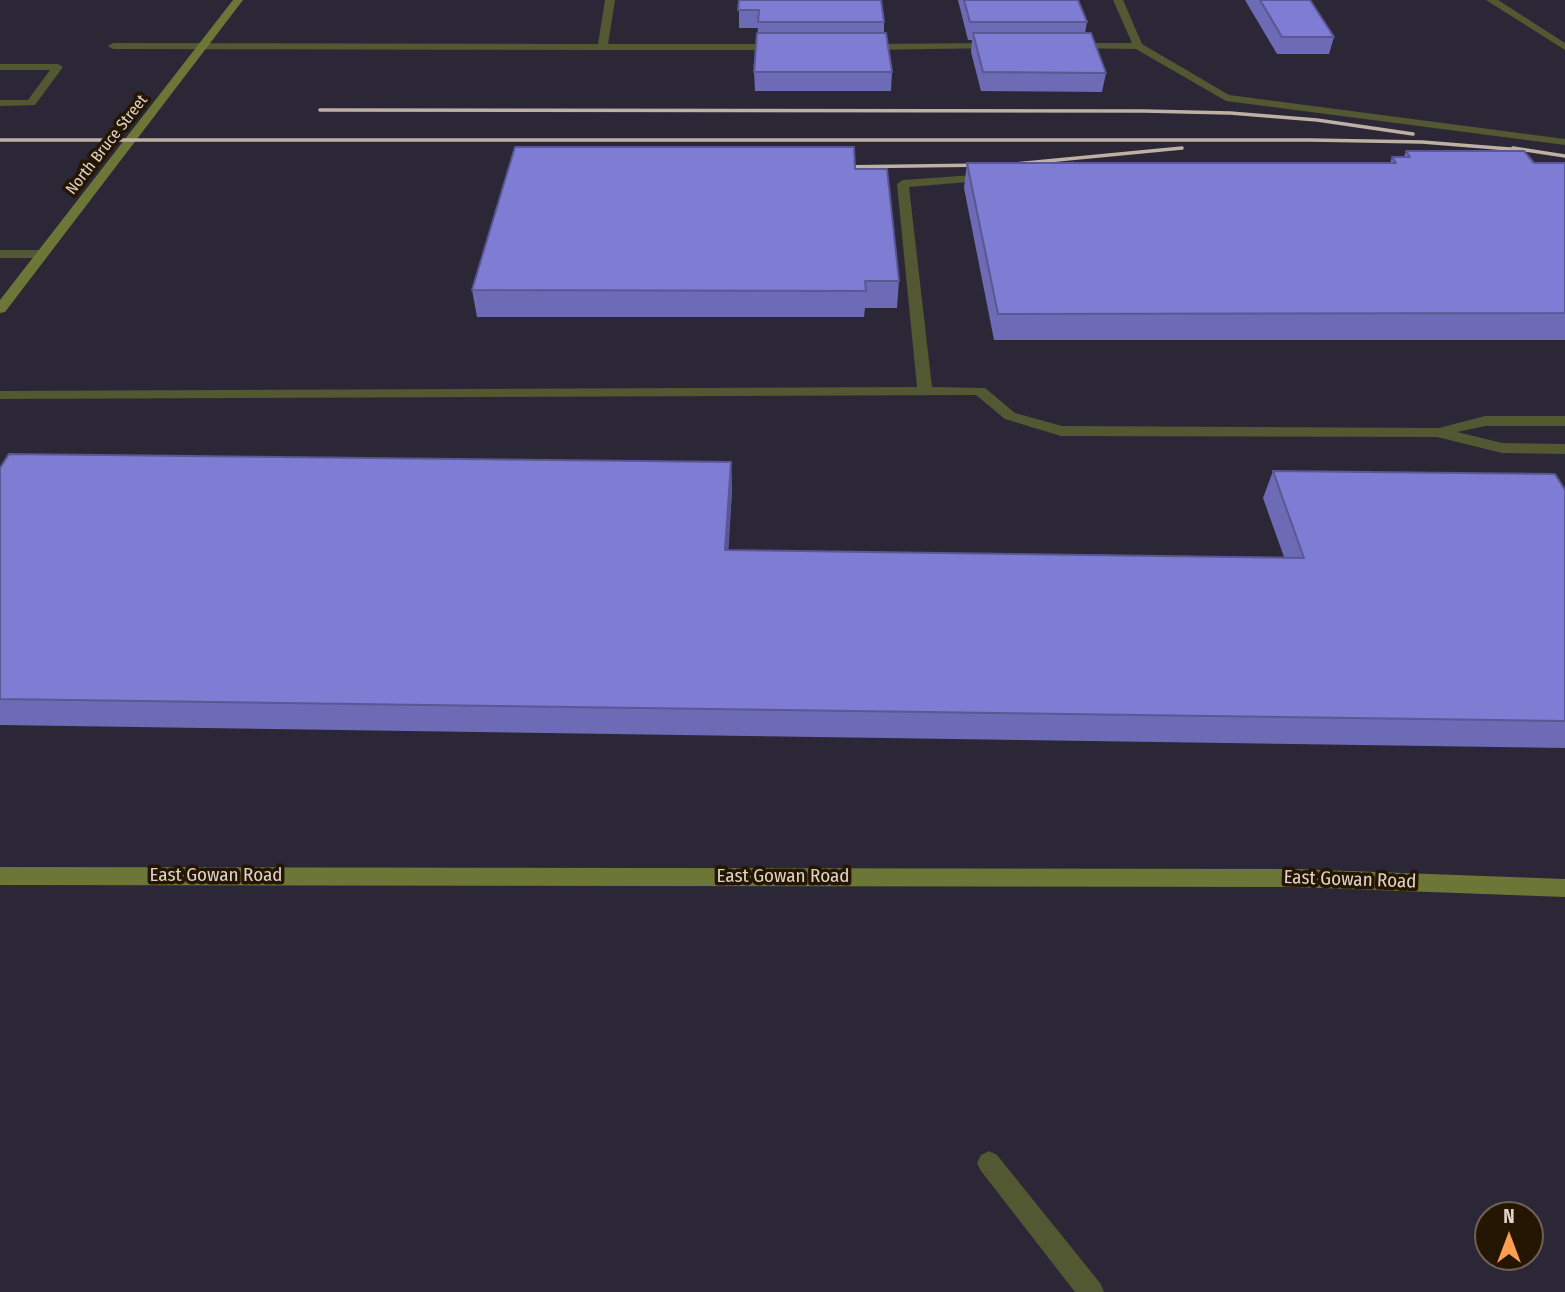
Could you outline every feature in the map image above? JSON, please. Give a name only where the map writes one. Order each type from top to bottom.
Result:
[{"type":"street","name":"North Bruce Street","points":[[0,309],[238,0]]},
{"type":"street","name":"East Gowan Road","points":[[0,876],[1294,878],[1565,888]]},
{"type":"lane","points":[[602,47],[610,0]]},
{"type":"lane","points":[[1118,0],[1138,46]]},
{"type":"lane","points":[[1491,0],[1565,47]]},
{"type":"lane","points":[[113,46],[794,47]]},
{"type":"lane","points":[[849,47],[1000,46]]},
{"type":"lane","points":[[1055,46],[1138,46],[1226,98],[1565,142]]},
{"type":"lane","points":[[0,67],[58,67],[31,103],[0,103]]},
{"type":"lane","points":[[925,392],[903,184],[999,178]]},
{"type":"lane","points":[[0,254],[43,254]]},
{"type":"lane","points":[[0,395],[981,391],[1010,416],[1061,431],[1437,432],[1485,421],[1564,424]]},
{"type":"lane","points":[[1437,432],[1502,448],[1565,449]]},
{"type":"lane","points":[[989,1163],[1091,1292]]},
{"type":"shaded area","points":[[0,0],[1565,0],[1565,1292],[0,1292]]},
{"type":"building","points":[[739,0],[881,0],[884,22],[758,22],[759,10],[738,10]]},
{"type":"building","points":[[964,0],[1078,0],[1087,22],[970,22]]},
{"type":"building","points":[[1260,0],[1310,0],[1334,37],[1282,37]]},
{"type":"building","points":[[757,33],[886,33],[892,72],[754,72]]},
{"type":"building","points":[[973,33],[1091,33],[1106,73],[983,72]]},
{"type":"building","points":[[515,147],[854,147],[855,169],[887,169],[899,281],[865,281],[866,291],[472,290]]},
{"type":"building","points":[[1406,151],[1524,151],[1534,163],[1565,163],[1565,313],[998,314],[967,163],[1396,163],[1392,157],[1410,157]]},
{"type":"building","points":[[9,454],[731,462],[725,550],[1304,558],[1273,471],[1555,474],[1565,490],[1565,721],[0,699],[0,468]]},
{"type":"railway","points":[[320,110],[1144,111],[1230,113],[1317,120],[1413,134]]},
{"type":"railway","points":[[0,140],[1311,140],[1422,142],[1522,150]]},
{"type":"railway","points":[[1015,164],[1182,148]]},
{"type":"railway","points":[[1513,148],[1565,156]]},
{"type":"railway","points":[[836,167],[987,165]]}]
